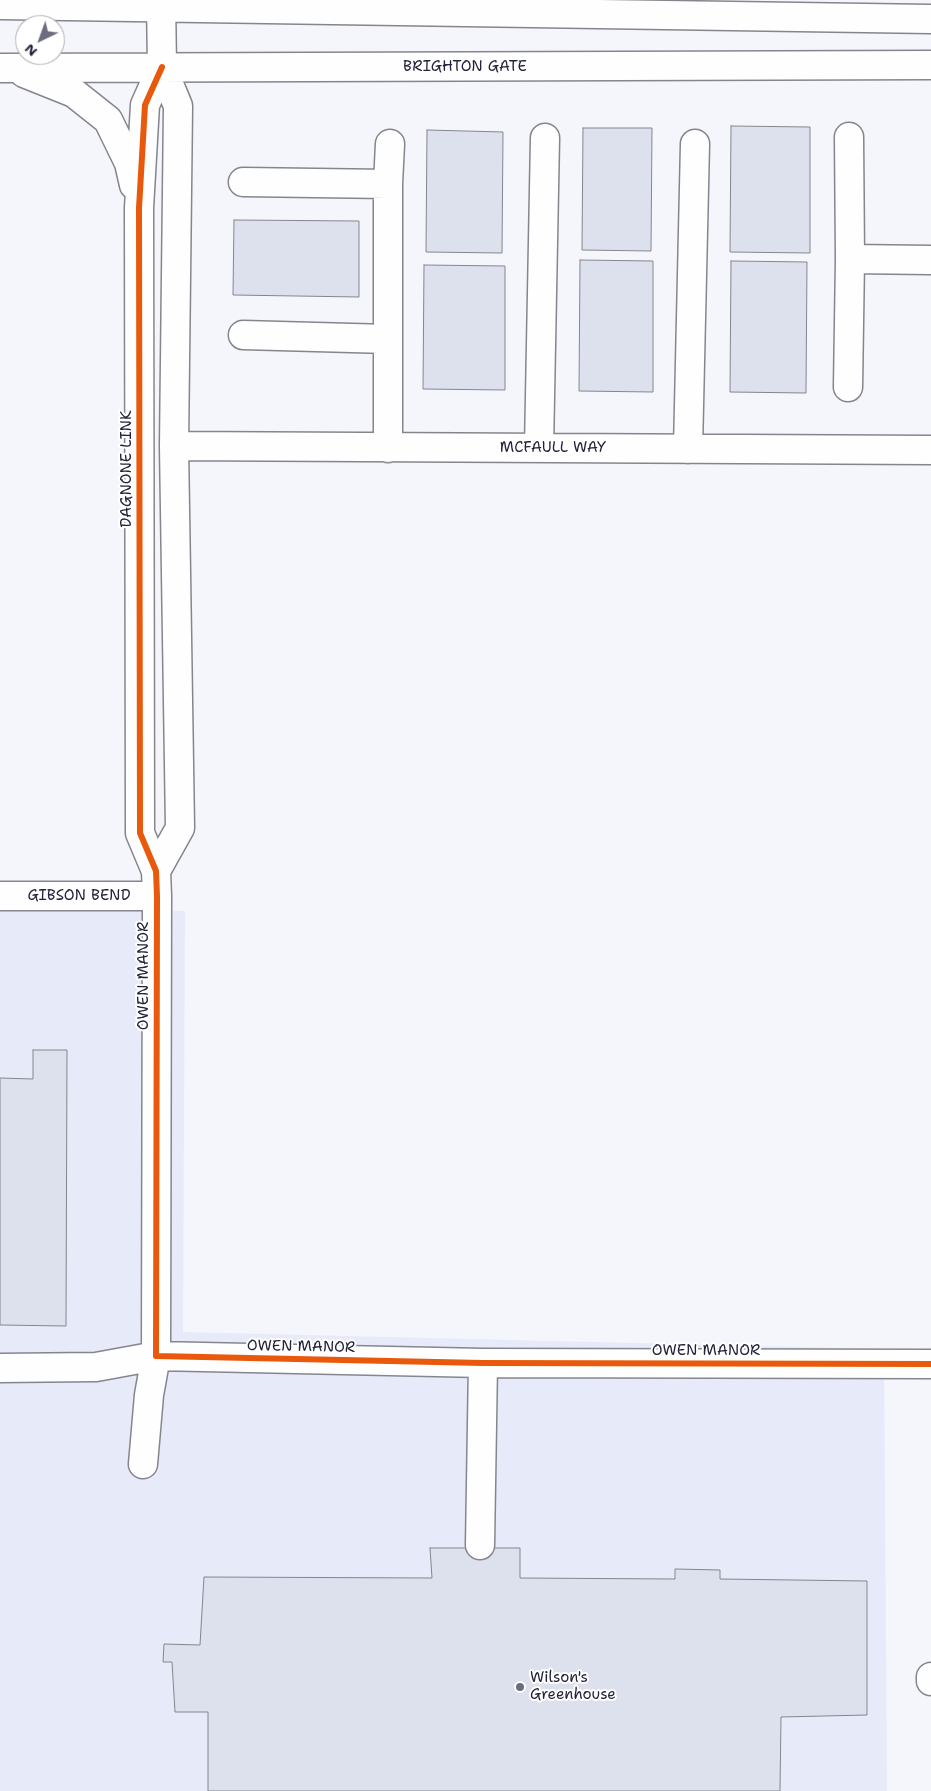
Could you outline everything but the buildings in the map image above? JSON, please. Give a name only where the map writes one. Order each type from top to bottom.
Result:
[{"type":"street","points":[[156,883],[180,828],[174,446],[178,106],[162,67],[162,4]]},
{"type":"street","points":[[0,5],[162,4],[842,9],[931,19]]},
{"type":"street","name":"BRIGHTON GATE","points":[[6,68],[931,65]]},
{"type":"street","name":"DAGNONE LINK","points":[[156,883],[140,833],[139,208],[145,105],[162,67]]},
{"type":"street","points":[[6,68],[74,93],[108,120],[129,163],[139,208]]},
{"type":"street","points":[[848,387],[849,137]]},
{"type":"street","points":[[539,448],[544,138]]},
{"type":"street","points":[[388,448],[388,184],[390,144]]},
{"type":"street","points":[[688,449],[695,144]]},
{"type":"street","points":[[243,182],[388,184]]},
{"type":"street","points":[[850,259],[931,260]]},
{"type":"street","points":[[243,335],[388,339]]},
{"type":"street","name":"MCFAULL WAY","points":[[174,446],[931,450]]},
{"type":"street","name":"GIBSON BEND","points":[[0,896],[156,883]]},
{"type":"street","name":"OWEN MANOR","points":[[156,883],[156,1356],[483,1363],[931,1364]]},
{"type":"street","points":[[0,1368],[96,1367],[156,1356],[149,1395],[143,1464]]},
{"type":"street","points":[[480,1544],[483,1363]]},
{"type":"shaded area","points":[[0,905],[185,911],[183,1332],[884,1349],[887,1791],[0,1791]]},
{"type":"cycle path","points":[[162,67],[145,105],[139,208],[140,833],[156,871],[157,896],[156,1356],[483,1363],[931,1364]]},
{"type":"place","name":"Wilson's Greenhouse","points":[[520,1687]]}]
